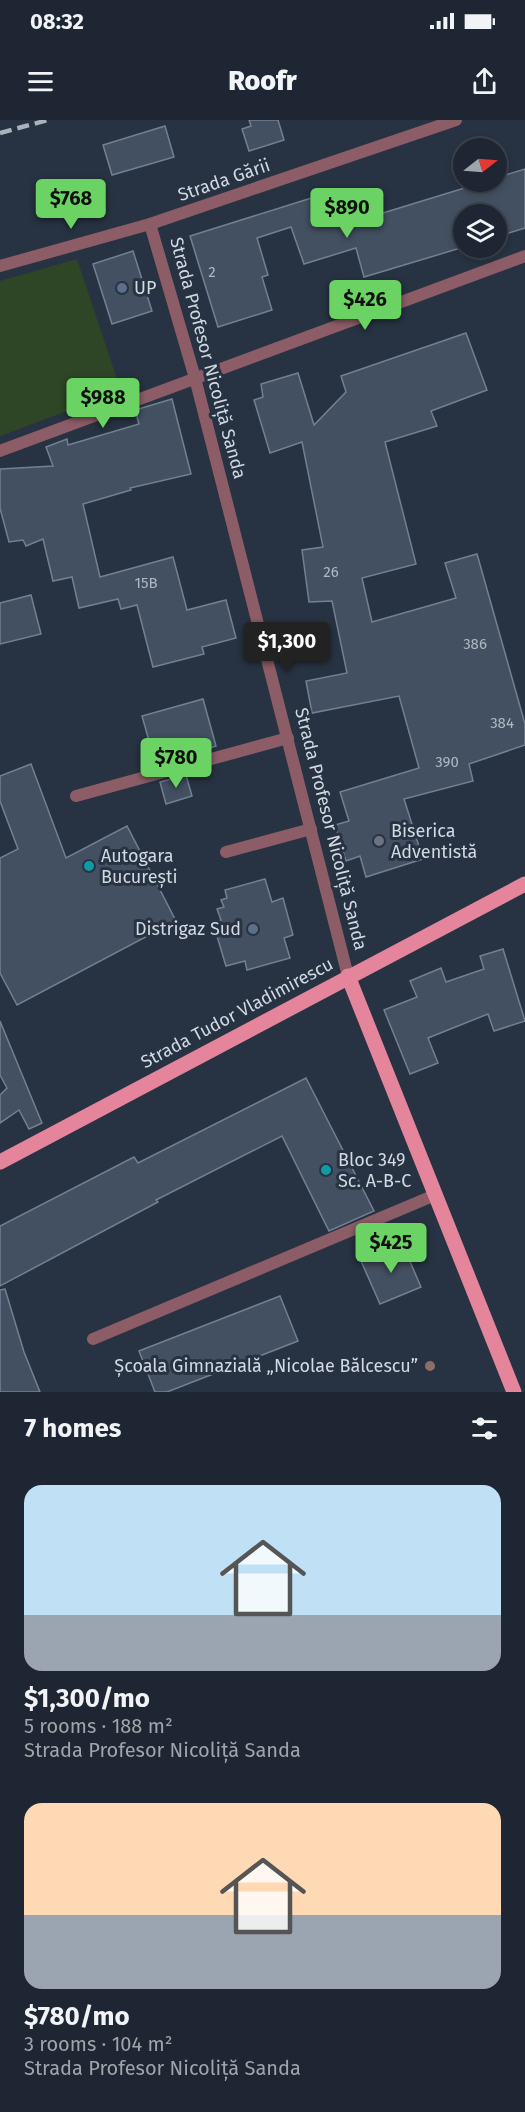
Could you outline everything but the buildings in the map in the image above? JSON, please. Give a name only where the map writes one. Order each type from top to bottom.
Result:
[{"type":"main road","name":"Strada Tudor Vladimirescu","points":[[0,1162],[525,884]]},
{"type":"main road","name":"Strada Profesor Nicoliță Sanda","points":[[348,976],[514,1392]]},
{"type":"street","name":"Strada Gării","points":[[0,266],[150,224],[456,120]]},
{"type":"street","name":"Strada Profesor Nicoliță Sanda","points":[[150,224],[195,378],[348,976]]},
{"type":"street","points":[[0,451],[525,256]]},
{"type":"street","points":[[76,796],[288,738]]},
{"type":"street","points":[[226,852],[311,830]]},
{"type":"street","points":[[93,1339],[435,1195]]},
{"type":"green space","points":[[77,259],[121,391],[0,436],[0,281]]},
{"type":"railway","points":[[0,133],[48,120]]},
{"type":"place","name":"UP","points":[[122,288]]},
{"type":"place","name":"Biserica Adventistă","points":[[379,841]]},
{"type":"place","name":"Autogara București","points":[[89,866]]},
{"type":"place","name":"Distrigaz Sud","points":[[253,929]]},
{"type":"place","name":"Bloc 349 Sc. A-B-C","points":[[326,1170]]},
{"type":"place","name":"Școala Gimnazială „Nicolae Bălcescu”","points":[[430,1366]]}]
